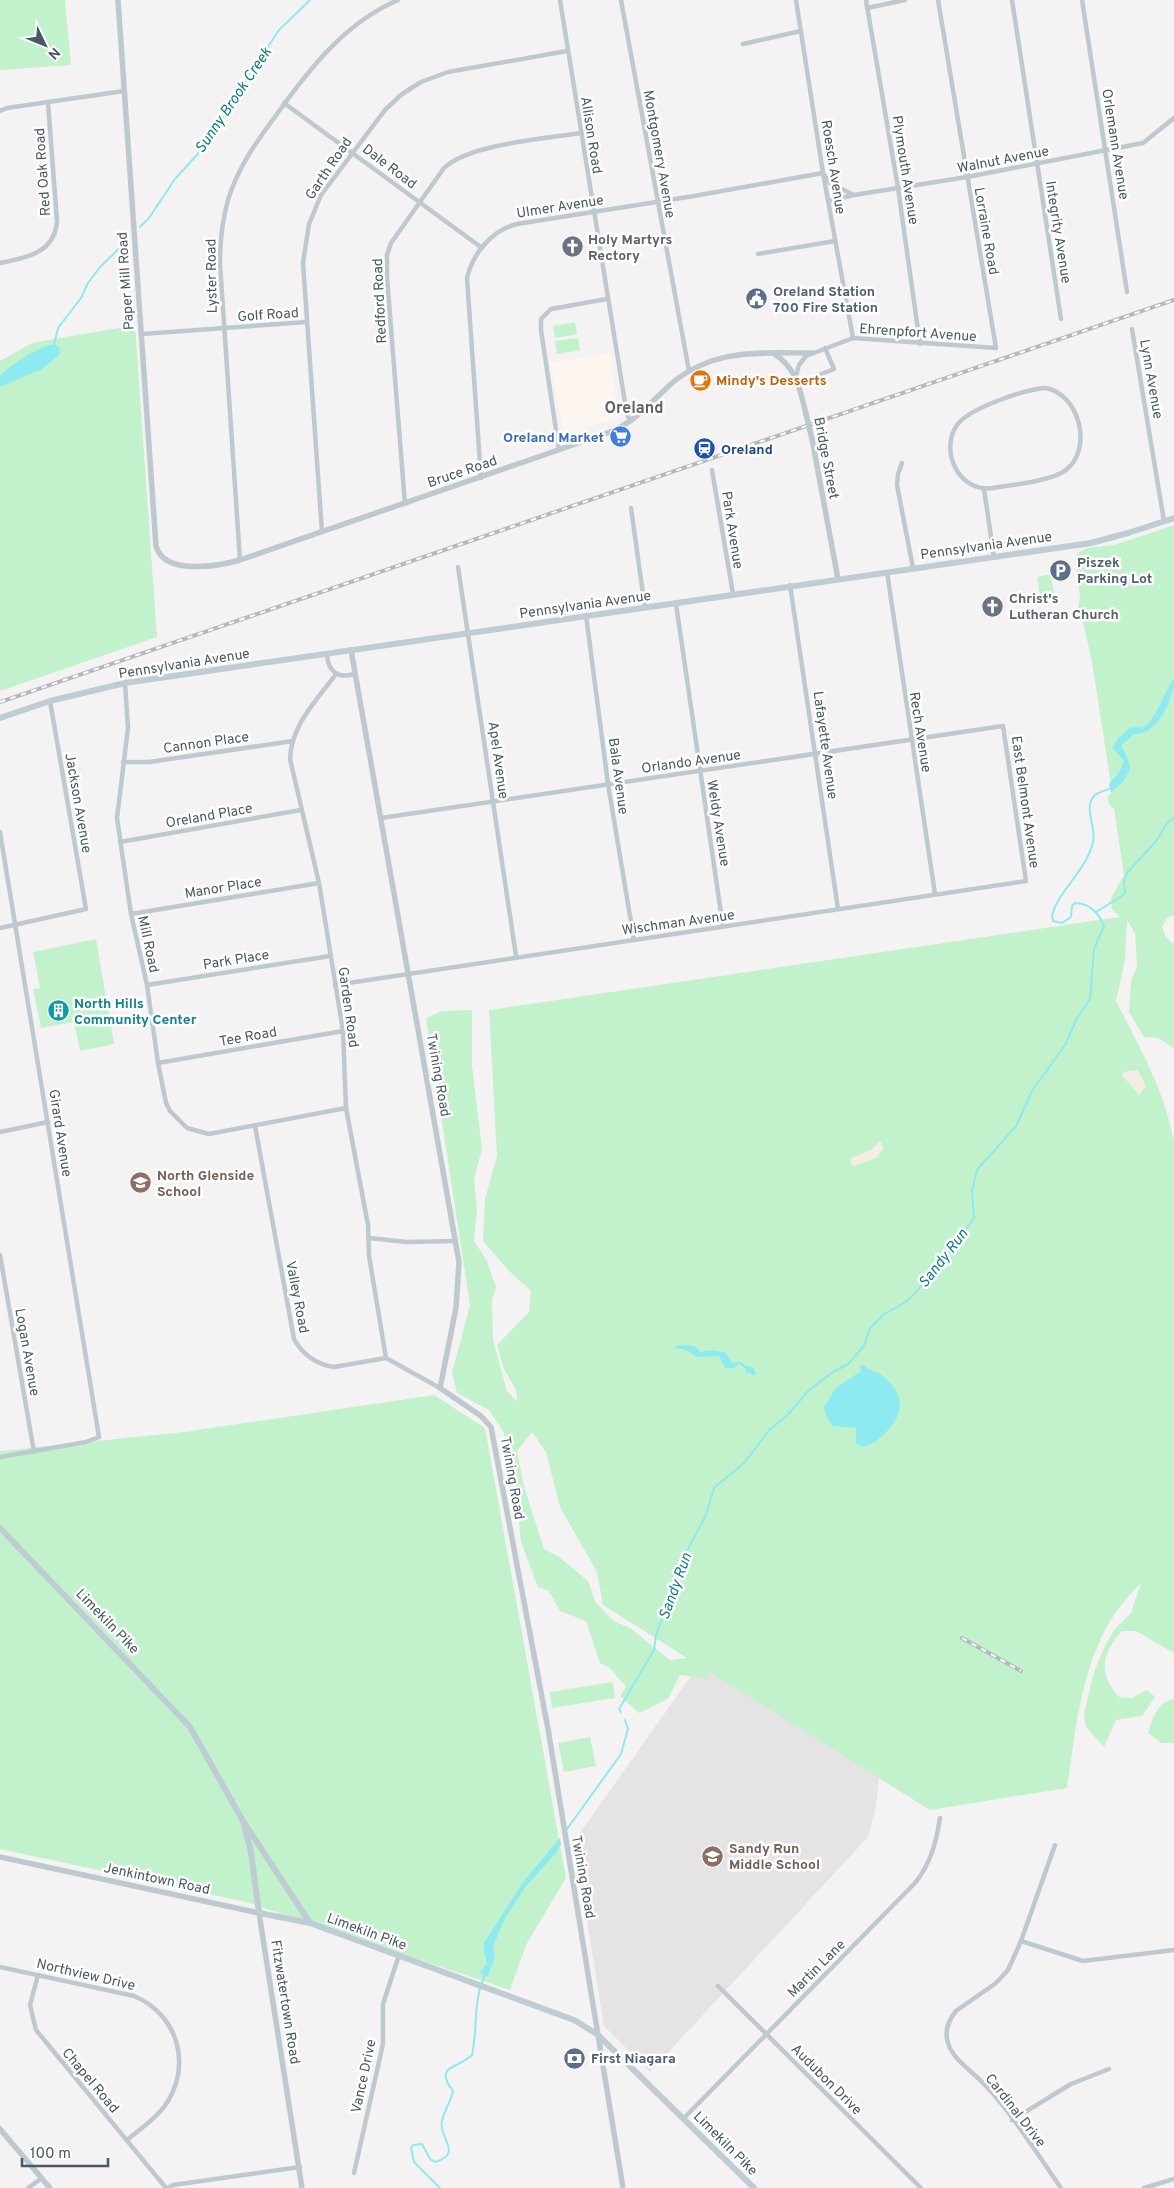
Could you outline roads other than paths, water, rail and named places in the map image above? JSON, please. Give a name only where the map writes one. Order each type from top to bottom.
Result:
[{"type":"main road","name":"Pennsylvania Avenue","points":[[0,718],[50,701],[125,683],[469,634],[586,615],[676,604],[790,585],[1091,543],[1174,518]]},
{"type":"main road","name":"Limekiln Pike","points":[[0,1528],[182,1717],[201,1744],[243,1821],[310,1923],[574,2020],[597,2034],[754,2188]]},
{"type":"main road","name":"Fitzwatertown Road","points":[[243,1821],[251,1852],[259,1913]]},
{"type":"main road","name":"Jenkintown Road","points":[[259,1913],[310,1923]]},
{"type":"street","name":"Paper Mill Road","points":[[118,0],[156,546],[163,558]]},
{"type":"street","name":"Lyster Road","points":[[240,560],[220,249],[228,201],[248,156],[284,103],[332,45],[364,19],[392,1],[398,0]]},
{"type":"street","name":"Allison Road","points":[[560,0],[607,298],[627,415],[630,421]]},
{"type":"street","name":"Montgomery Avenue","points":[[622,0],[689,371]]},
{"type":"street","name":"Roesch Avenue","points":[[796,0],[822,173],[853,338]]},
{"type":"street","name":"Plymouth Avenue","points":[[866,0],[898,188],[920,344]]},
{"type":"street","points":[[867,8],[905,0]]},
{"type":"street","name":"Lorraine Road","points":[[938,0],[996,348]]},
{"type":"street","name":"Integrity Avenue","points":[[1012,0],[1061,319]]},
{"type":"street","name":"Orlemann Avenue","points":[[1082,0],[1127,292]]},
{"type":"street","points":[[743,44],[801,31]]},
{"type":"street","name":"Garth Road","points":[[322,532],[303,264],[309,224],[321,195],[385,110],[402,94],[421,82],[448,72],[567,51]]},
{"type":"street","points":[[0,111],[124,91]]},
{"type":"street","name":"Red Oak Road","points":[[0,263],[34,256],[46,246],[55,233],[56,221],[48,103]]},
{"type":"street","name":"Dale Road","points":[[284,103],[482,248]]},
{"type":"street","name":"Walnut Avenue","points":[[828,201],[967,177],[1143,143],[1174,118]]},
{"type":"street","name":"Redford Road","points":[[405,504],[386,263],[388,249],[394,237],[444,168],[460,156],[481,150],[580,133]]},
{"type":"street","points":[[822,173],[830,183],[854,195]]},
{"type":"street","name":"Ulmer Avenue","points":[[481,478],[467,286],[470,269],[482,248],[496,233],[511,225],[822,173]]},
{"type":"street","points":[[758,254],[835,241]]},
{"type":"street","points":[[559,450],[541,319],[551,309],[607,298]]},
{"type":"street","name":"Golf Road","points":[[142,334],[307,322]]},
{"type":"street","name":"Lynn Avenue","points":[[1132,329],[1164,521]]},
{"type":"street","name":"Ehrenpfort Avenue","points":[[796,376],[802,360],[825,348],[853,338],[996,348]]},
{"type":"street","points":[[820,375],[834,369],[825,348]]},
{"type":"street","name":"Bridge Street","points":[[772,353],[786,362],[796,376],[812,439],[838,579]]},
{"type":"street","name":"Bruce Road","points":[[163,558],[180,565],[204,568],[240,560],[613,432],[630,421],[671,384],[689,371],[736,354],[812,354]]},
{"type":"street","points":[[1046,388],[1063,396],[1076,412],[1080,449],[1074,462],[1066,470],[1053,476],[984,489],[968,484],[956,471],[950,446],[952,435],[957,425],[972,412],[1032,390],[1046,388]]},
{"type":"street","points":[[902,463],[898,474],[898,485],[913,568]]},
{"type":"street","name":"Park Avenue","points":[[712,470],[733,594]]},
{"type":"street","points":[[984,489],[994,557]]},
{"type":"street","points":[[631,508],[645,608]]},
{"type":"street","name":"Apel Avenue","points":[[458,567],[516,956]]},
{"type":"street","name":"Rech Avenue","points":[[887,572],[935,894]]},
{"type":"street","name":"Lafayette Avenue","points":[[790,585],[838,909]]},
{"type":"street","name":"Weldy Avenue","points":[[676,604],[724,926]]},
{"type":"street","name":"Bala Avenue","points":[[586,615],[608,784],[634,940]]},
{"type":"street","name":"Twining Road","points":[[351,650],[456,1241],[460,1280],[440,1388],[481,1416],[491,1427],[548,1729],[561,1822],[567,1848],[622,2188]]},
{"type":"street","points":[[328,654],[329,666],[336,674],[341,677],[355,674]]},
{"type":"street","name":"Garden Road","points":[[336,674],[299,724],[292,741],[290,759],[319,883],[343,1031],[346,1108],[369,1238],[369,1256],[386,1358]]},
{"type":"street","name":"Mill Road","points":[[125,683],[128,728],[117,818],[131,914],[147,985],[166,1103],[176,1118],[188,1128],[209,1134],[346,1108]]},
{"type":"street","name":"Jackson Avenue","points":[[16,924],[86,909],[50,701]]},
{"type":"street","name":"Orlando Avenue","points":[[381,818],[1003,726]]},
{"type":"street","name":"East Belmont Avenue","points":[[1003,726],[1026,881]]},
{"type":"street","name":"Cannon Place","points":[[123,762],[148,762],[292,741]]},
{"type":"street","name":"Oreland Place","points":[[120,842],[302,810]]},
{"type":"street","name":"Girard Avenue","points":[[0,832],[99,1437],[86,1442],[34,1452]]},
{"type":"street","name":"Wischman Avenue","points":[[335,985],[516,956],[1026,881]]},
{"type":"street","name":"Manor Place","points":[[131,914],[319,883]]},
{"type":"street","points":[[0,928],[16,924]]},
{"type":"street","name":"Park Place","points":[[147,985],[330,956]]},
{"type":"street","name":"Tee Road","points":[[158,1062],[343,1031]]},
{"type":"street","points":[[0,1132],[48,1122]]},
{"type":"street","name":"Valley Road","points":[[255,1126],[294,1339],[297,1345],[313,1360],[326,1366],[334,1367],[386,1358]]},
{"type":"street","points":[[369,1238],[407,1242],[456,1241]]},
{"type":"street","name":"Logan Avenue","points":[[0,1255],[34,1452]]},
{"type":"street","points":[[386,1358],[440,1388]]},
{"type":"street","points":[[0,1457],[34,1452]]},
{"type":"street","name":"Martin Lane","points":[[684,2118],[915,1883],[926,1868],[934,1849],[940,1818]]},
{"type":"street","name":"Cardinal Drive","points":[[1055,1845],[1021,1941],[1008,1970],[996,1982],[956,2011],[951,2017],[947,2030],[948,2044],[956,2057],[990,2090],[1061,2188]]},
{"type":"street","name":"Jenkintown Road","points":[[0,1857],[259,1913]]},
{"type":"street","name":"Fitzwatertown Road","points":[[259,1913],[302,2188]]},
{"type":"street","points":[[1021,1941],[1083,1961],[1174,1950]]},
{"type":"street","name":"Vance Drive","points":[[354,2173],[382,2044],[383,2004],[399,1956]]},
{"type":"street","name":"Northview Drive","points":[[0,1967],[134,1996],[152,2006],[172,2030],[179,2050],[180,2062],[174,2090],[162,2110],[127,2140]]},
{"type":"street","name":"Chapel Road","points":[[38,1975],[30,2005],[36,2030],[167,2188]]},
{"type":"street","name":"Audubon Drive","points":[[718,1986],[921,2188]]},
{"type":"street","points":[[1012,2120],[1071,2084],[1109,2069]]},
{"type":"street","points":[[0,2130],[50,2188]]},
{"type":"street","points":[[167,2188],[173,2185],[300,2167]]},
{"type":"street","points":[[28,2188],[42,2178]]},
{"type":"street","points":[[1144,2188],[1174,2178]]},
{"type":"water","points":[[54,344],[59,347],[60,354],[42,369],[0,387],[0,376],[12,366],[32,352]]},
{"type":"water","points":[[1174,679],[1171,696],[1163,715],[1157,723],[1142,733],[1134,734],[1121,746],[1128,759],[1130,770],[1121,784],[1111,792],[1109,784],[1118,774],[1124,761],[1113,748],[1117,739],[1131,727],[1143,727],[1152,719]]},
{"type":"water","points":[[677,1346],[694,1346],[701,1352],[711,1350],[725,1352],[732,1363],[742,1362],[745,1366],[753,1367],[756,1374],[753,1376],[749,1371],[746,1376],[746,1369],[739,1364],[734,1368],[725,1368],[719,1356],[698,1357],[683,1349],[674,1349]]},
{"type":"water","points":[[863,1365],[880,1374],[893,1386],[897,1393],[900,1408],[894,1423],[885,1433],[873,1443],[862,1447],[856,1443],[856,1428],[833,1426],[826,1416],[824,1407],[836,1388],[861,1371],[860,1366]]},
{"type":"water","points":[[560,1838],[561,1844],[557,1852],[526,1886],[505,1918],[493,1946],[495,1957],[488,1976],[479,1973],[487,1964],[484,1943],[523,1882]]},
{"type":"waterway","name":"Sunny Brook Creek","points":[[140,227],[149,218],[175,179],[204,147],[279,30],[310,0]]},
{"type":"waterway","name":"Sunny Brook Creek","points":[[54,345],[58,328],[81,298],[88,283],[100,267],[128,240]]},
{"type":"waterway","name":"Sandy Run","points":[[621,1712],[619,1709],[654,1650],[656,1635],[675,1585],[680,1564],[706,1515],[714,1488],[745,1462],[770,1429],[787,1416],[807,1392],[833,1372],[848,1364],[864,1346],[870,1328],[883,1315],[907,1301],[916,1292],[944,1260],[974,1218],[972,1191],[977,1170],[1016,1126],[1032,1091],[1065,1045],[1077,1018],[1090,999],[1094,949],[1104,926],[1102,921],[1093,910],[1080,903],[1075,903],[1072,906],[1071,917],[1062,923],[1053,921],[1052,916],[1060,898],[1090,852],[1094,837],[1090,813],[1091,801],[1096,794],[1111,788]]},
{"type":"waterway","points":[[1096,912],[1125,893],[1124,882],[1127,873],[1157,840],[1167,823],[1174,818]]},
{"type":"waterway","name":"Sandy Run","points":[[567,1829],[621,1754],[628,1729],[625,1720]]},
{"type":"waterway","name":"Sandy Run","points":[[482,1983],[485,1973]]},
{"type":"waterway","name":"Sandy Run","points":[[440,2188],[414,2162],[411,2148],[413,2145],[422,2144],[430,2159],[435,2162],[448,2154],[448,2144],[443,2133],[442,2121],[453,2091],[446,2076],[450,2068],[472,2055],[480,1988]]},
{"type":"railway","points":[[0,702],[1174,300]]},
{"type":"railway","points":[[962,1638],[1021,1671]]},
{"type":"place","name":"Holy Martyrs Rectory","points":[[572,247]]},
{"type":"place","name":"Oreland Station 700 Fire Station","points":[[757,299]]},
{"type":"place","name":"Mindy's Desserts","points":[[700,380]]},
{"type":"place","name":"Oreland Market","points":[[620,437]]},
{"type":"place","name":"Oreland","points":[[705,449]]},
{"type":"place","name":"Piszek Parking Lot","points":[[1061,570]]},
{"type":"place","name":"Christ's Lutheran Church","points":[[993,606]]},
{"type":"place","name":"North Hills Community Center","points":[[58,1011]]},
{"type":"place","name":"North Glenside School","points":[[141,1183]]},
{"type":"place","name":"Sandy Run Middle School","points":[[713,1856]]},
{"type":"place","name":"First Niagara","points":[[575,2058]]},
{"type":"district","name":"Oreland","points":[[634,407]]}]
